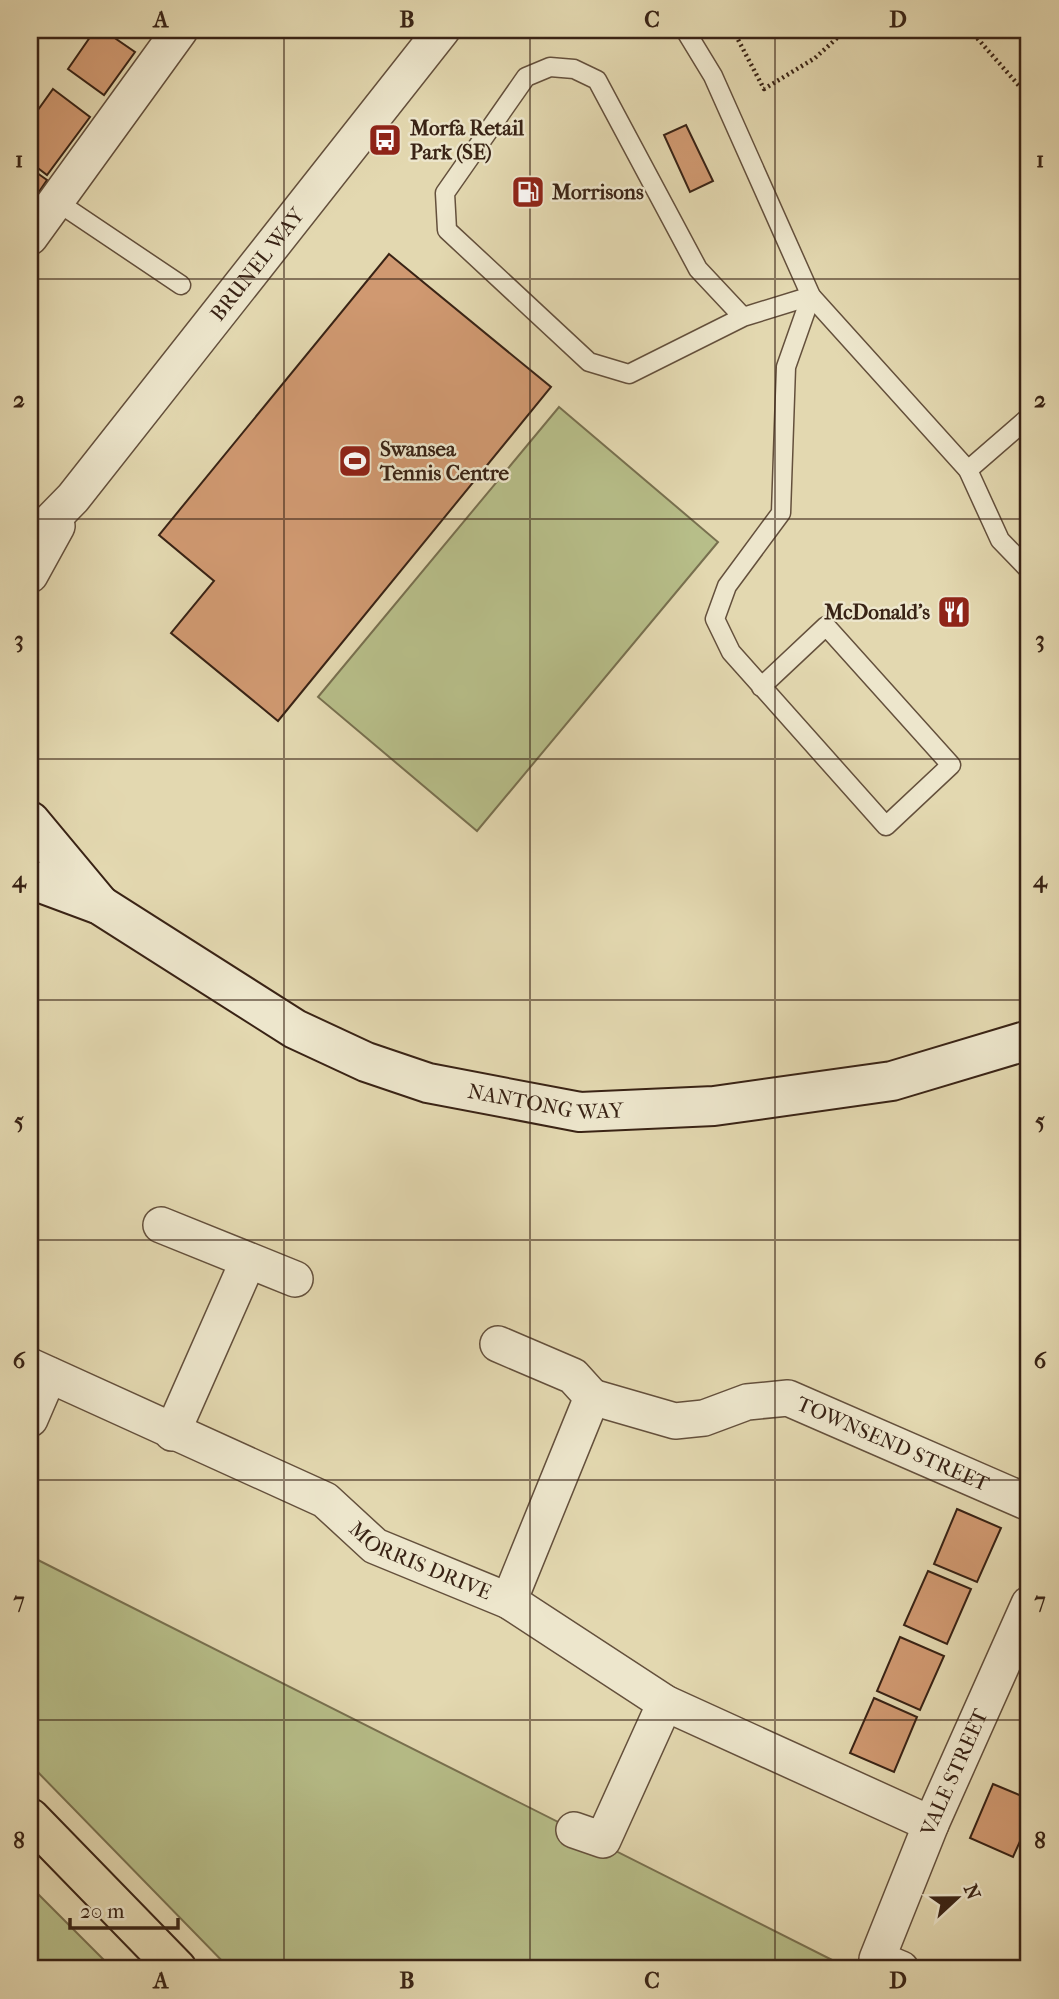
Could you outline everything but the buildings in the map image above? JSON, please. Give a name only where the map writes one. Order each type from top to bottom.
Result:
[{"type":"main road","points":[[30,1818],[177,1969]]},
{"type":"street","points":[[30,237],[180,30]]},
{"type":"street","name":"BRUNEL WAY","points":[[30,542],[72,498],[442,30]]},
{"type":"street","name":"BRUNEL WAY","points":[[30,575],[72,498]]},
{"type":"street","name":"NANTONG WAY","points":[[30,821],[100,905]]},
{"type":"street","name":"NANTONG WAY","points":[[30,879],[100,905],[295,1029],[366,1062],[428,1083],[580,1112],[714,1105],[892,1081],[1029,1040]]},
{"type":"street","points":[[161,1225],[295,1279]]},
{"type":"street","points":[[172,1433],[248,1261]]},
{"type":"street","name":"TOWNSEND STREET","points":[[498,1344],[573,1376],[592,1396],[675,1421],[704,1418],[747,1402],[788,1398],[877,1434],[1029,1503]]},
{"type":"street","name":"MORRIS DRIVE","points":[[30,1419],[39,1370],[172,1433],[324,1500],[375,1546],[509,1601],[665,1703],[931,1824]]},
{"type":"street","points":[[509,1601],[592,1396]]},
{"type":"street","name":"VALE STREET","points":[[901,1969],[877,1959],[931,1824],[1029,1604]]},
{"type":"street","points":[[574,1830],[603,1840],[665,1703]]},
{"type":"lane","points":[[685,30],[713,76],[811,296],[968,470],[1000,540],[1029,570]]},
{"type":"lane","points":[[743,317],[698,270],[597,80],[574,69],[550,66],[526,76],[445,193],[447,230],[589,362],[629,374],[743,317],[811,296]]},
{"type":"lane","points":[[56,201],[181,285]]},
{"type":"lane","points":[[761,687],[826,626],[951,765],[886,826],[761,687],[731,652],[715,619],[727,586],[781,513],[786,367],[811,296]]},
{"type":"lane","points":[[968,470],[1029,417]]},
{"type":"path","points":[[733,30],[764,89],[815,58],[846,30]]},
{"type":"path","points":[[970,30],[1029,97]]},
{"type":"green space","points":[[559,407],[718,542],[477,831],[318,697]]},
{"type":"green space","points":[[30,1556],[850,1969],[230,1969],[30,1764]]},
{"type":"green space","points":[[30,1886],[113,1969],[30,1969]]},
{"type":"place","name":"Morfa Retail Park (SE)","points":[[385,140]]},
{"type":"place","name":"Morrisons","points":[[528,192]]},
{"type":"place","name":"Swansea Tennis Centre","points":[[355,461]]},
{"type":"place","name":"McDonald's","points":[[954,612]]}]
